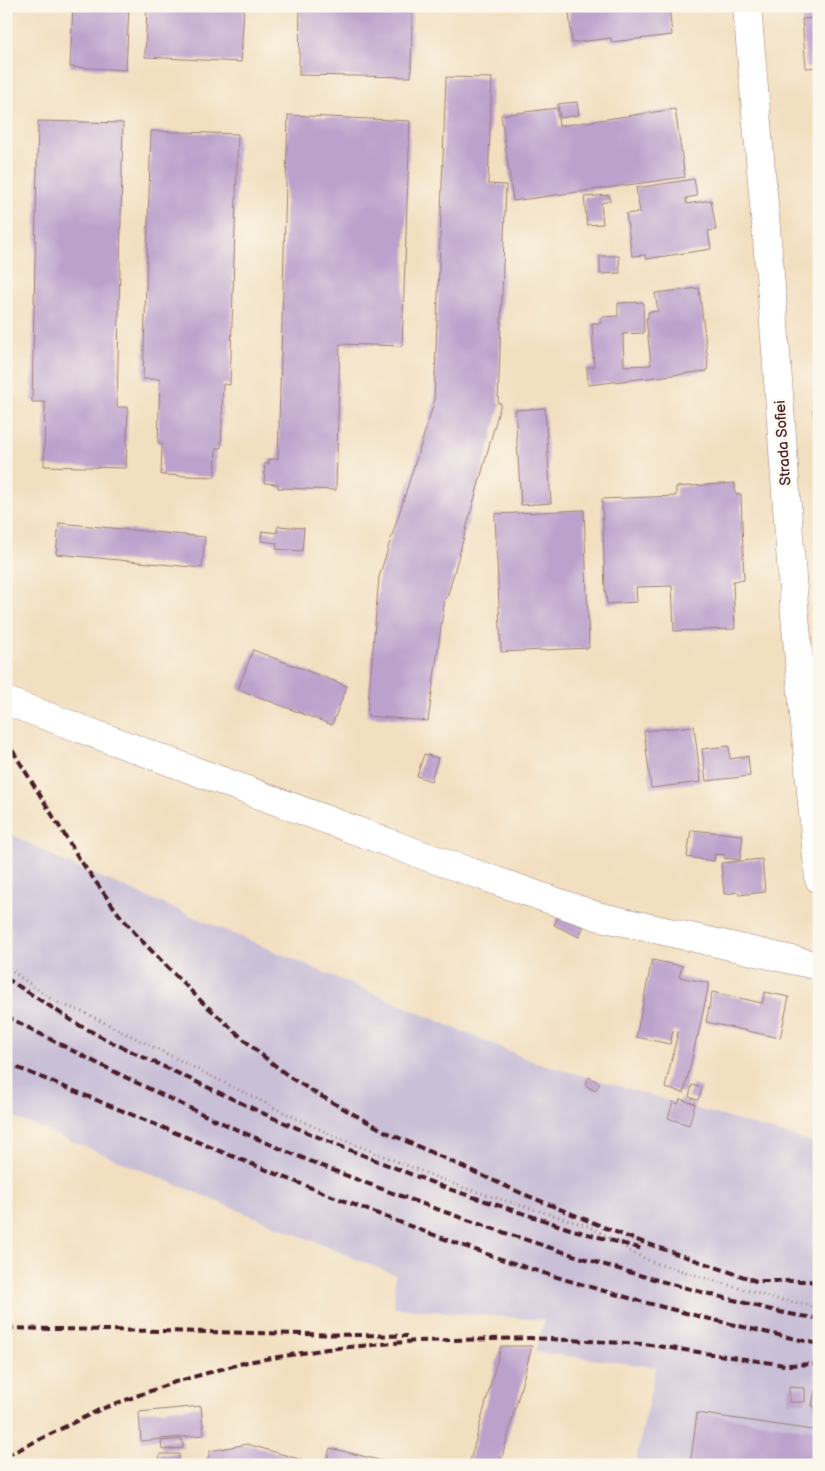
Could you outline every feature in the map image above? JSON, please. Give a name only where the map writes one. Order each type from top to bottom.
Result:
[{"type":"street","name":"Strada Sofiei","points":[[747,6],[773,310],[795,614],[819,879]]},
{"type":"street","points":[[6,701],[422,855],[597,916],[819,966]]},
{"type":"path","points":[[6,964],[16,974],[54,1000],[87,1014],[284,1113],[336,1137],[461,1187],[585,1225],[597,1230],[646,1260],[776,1299],[819,1306]]},
{"type":"shaded area","points":[[6,831],[58,859],[532,1061],[819,1144],[819,1465],[635,1465],[656,1367],[535,1352],[544,1320],[394,1308],[395,1275],[6,1114]]},
{"type":"building","points":[[73,6],[129,6],[126,70],[70,67]]},
{"type":"building","points":[[147,6],[244,6],[241,62],[145,57]]},
{"type":"building","points":[[300,6],[400,6],[400,12],[412,12],[411,77],[299,75]]},
{"type":"building","points":[[576,6],[669,6],[672,35],[611,42],[611,38],[572,43],[569,11],[576,10]]},
{"type":"building","points":[[819,18],[819,67],[806,68],[802,19]]},
{"type":"building","points":[[446,77],[492,78],[488,184],[506,185],[498,403],[501,403],[447,598],[445,598],[428,721],[367,716],[379,577],[434,403]]},
{"type":"building","points":[[577,102],[579,115],[560,118],[558,104]]},
{"type":"building","points":[[557,108],[559,126],[675,109],[685,177],[513,201],[501,115]]},
{"type":"building","points":[[288,115],[410,121],[402,346],[340,344],[336,490],[278,488],[278,484],[264,483],[265,463],[269,464],[269,459],[278,459]]},
{"type":"building","points":[[38,121],[123,123],[117,407],[128,407],[126,468],[44,466],[45,402],[32,402]]},
{"type":"building","points":[[151,131],[238,134],[230,385],[223,384],[221,448],[216,448],[215,477],[161,475],[162,444],[158,443],[160,379],[143,379]]},
{"type":"building","points":[[694,179],[697,196],[686,198],[687,204],[711,200],[716,230],[708,231],[711,249],[646,259],[645,255],[632,256],[626,214],[640,212],[636,188]]},
{"type":"building","points":[[609,195],[610,201],[601,203],[603,224],[587,225],[584,197]]},
{"type":"building","points":[[600,256],[619,256],[620,273],[600,274]]},
{"type":"building","points":[[699,288],[708,361],[707,371],[588,385],[587,367],[594,367],[592,323],[601,323],[601,317],[618,316],[618,303],[643,302],[644,333],[623,334],[624,366],[651,365],[646,318],[648,318],[648,312],[658,311],[655,293]]},
{"type":"building","points":[[819,388],[818,444],[813,410],[816,410],[813,389]]},
{"type":"building","points":[[545,408],[551,503],[521,505],[515,410]]},
{"type":"building","points":[[735,483],[735,494],[741,494],[744,580],[733,581],[735,629],[674,631],[672,586],[636,587],[637,602],[607,604],[602,499],[676,496],[676,487]]},
{"type":"building","points":[[584,510],[589,648],[501,652],[495,514]]},
{"type":"building","points":[[59,523],[205,537],[202,568],[56,554]]},
{"type":"building","points":[[278,526],[304,528],[302,551],[276,549],[277,543],[261,541],[262,531],[277,533]]},
{"type":"building","points":[[253,650],[347,686],[332,725],[238,689]]},
{"type":"building","points":[[694,726],[701,782],[651,788],[644,731]]},
{"type":"building","points":[[729,746],[730,759],[748,756],[750,776],[706,781],[702,749]]},
{"type":"building","points":[[424,754],[438,758],[431,781],[417,776]]},
{"type":"building","points":[[691,830],[743,835],[740,860],[724,858],[725,855],[715,854],[714,861],[687,857]]},
{"type":"building","points":[[762,859],[765,892],[739,895],[739,892],[724,894],[721,863]]},
{"type":"building","points":[[561,911],[585,923],[579,937],[554,925]]},
{"type":"building","points":[[652,960],[682,966],[679,977],[709,983],[684,1093],[665,1088],[678,1032],[673,1031],[670,1044],[636,1037]]},
{"type":"building","points":[[712,992],[762,1003],[765,992],[789,997],[780,1038],[706,1022]]},
{"type":"building","points":[[589,1077],[600,1083],[595,1091],[585,1085]]},
{"type":"building","points":[[692,1085],[702,1088],[698,1100],[689,1097]]},
{"type":"building","points":[[680,1099],[695,1104],[689,1125],[668,1118],[673,1102],[678,1104]]},
{"type":"building","points":[[501,1346],[532,1346],[500,1465],[469,1465]]},
{"type":"building","points":[[789,1387],[805,1388],[805,1402],[789,1402]]},
{"type":"building","points":[[815,1390],[819,1391],[819,1407],[812,1406]]},
{"type":"building","points":[[201,1406],[204,1435],[141,1441],[139,1412]]},
{"type":"building","points":[[697,1413],[819,1431],[819,1465],[690,1465]]},
{"type":"building","points":[[182,1439],[183,1448],[162,1450],[161,1441]]},
{"type":"building","points":[[247,1444],[316,1465],[206,1465],[210,1451]]},
{"type":"building","points":[[330,1448],[395,1464],[395,1465],[325,1465]]},
{"type":"building","points":[[160,1454],[179,1454],[179,1465],[159,1465]]},
{"type":"railway","points":[[6,740],[80,860],[118,913],[139,938],[201,1001],[258,1052],[291,1078],[386,1132],[521,1193],[628,1237],[756,1281]]},
{"type":"railway","points":[[6,978],[79,1025],[109,1041],[271,1117],[446,1188],[573,1230],[643,1249]]},
{"type":"railway","points":[[6,1016],[202,1114],[322,1166],[395,1194],[504,1233],[615,1268],[768,1309],[819,1318]]},
{"type":"railway","points":[[6,1063],[314,1189],[501,1259],[659,1306],[819,1344]]},
{"type":"railway","points":[[749,1279],[756,1281],[809,1281],[819,1283]]},
{"type":"railway","points":[[6,1328],[407,1336]]},
{"type":"railway","points":[[6,1456],[101,1409],[175,1382],[247,1362],[327,1349],[417,1341],[530,1338],[644,1344],[785,1365],[819,1364]]}]
